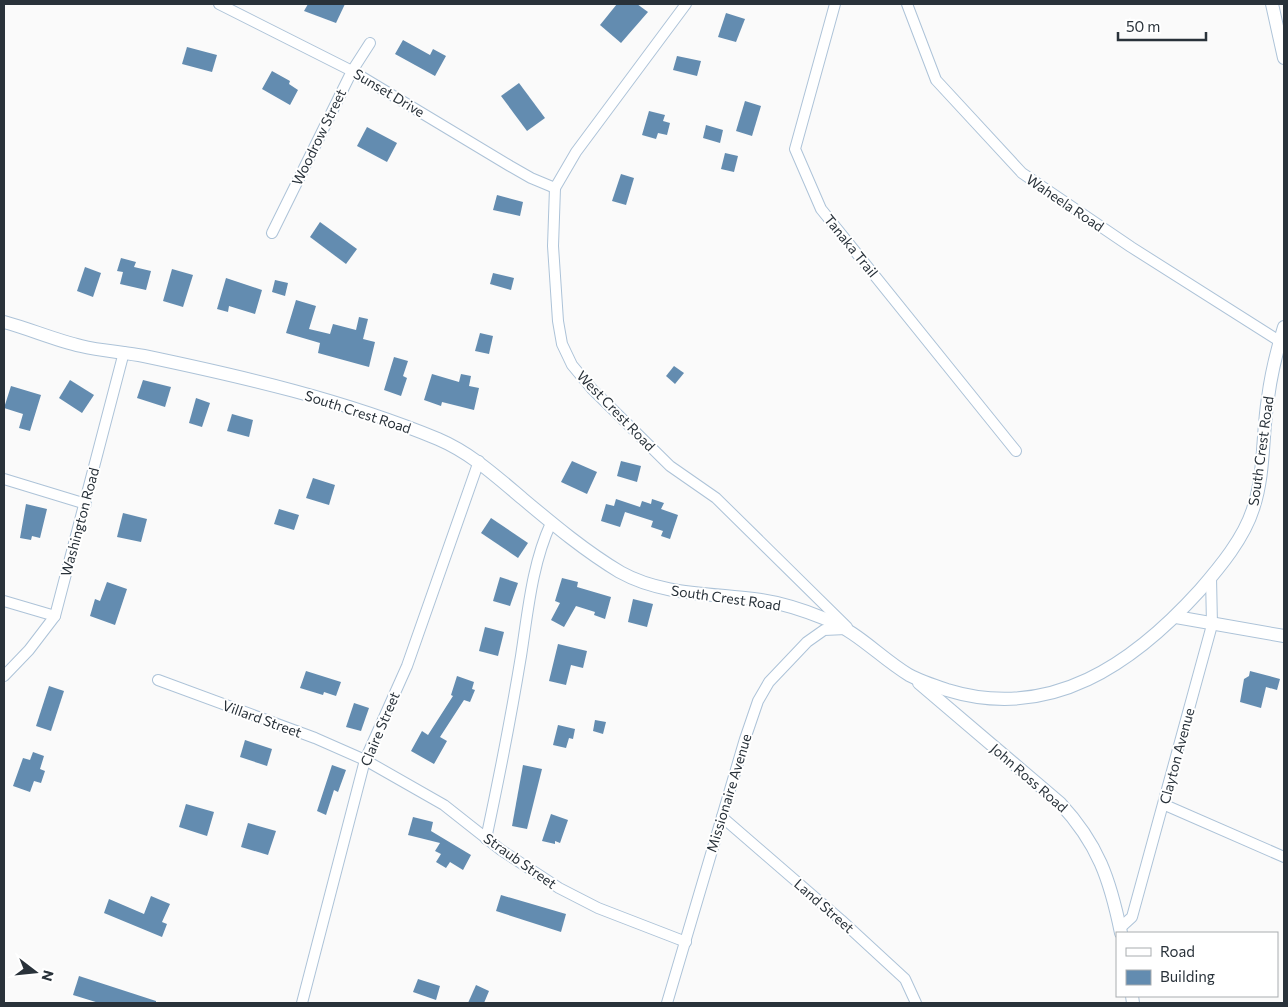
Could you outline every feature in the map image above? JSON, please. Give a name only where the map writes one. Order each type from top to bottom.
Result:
[{"type":"street","name":"Sunset Drive","points":[[219,4],[352,71],[510,166],[555,188]]},
{"type":"street","name":"West Crest Road","points":[[686,4],[576,152],[555,188],[553,246],[558,321],[562,344],[572,366],[592,389],[670,466],[716,498],[849,629]]},
{"type":"street","name":"Tanaka Trail","points":[[835,4],[796,149],[822,209],[1016,451]]},
{"type":"street","name":"Waheela Road","points":[[907,4],[936,80],[1022,174],[1131,248],[1282,344]]},
{"type":"street","points":[[1272,4],[1284,58]]},
{"type":"street","name":"Woodrow Street","points":[[272,233],[352,71],[370,43]]},
{"type":"street","name":"South Crest Road","points":[[4,322],[81,346],[124,352],[304,393],[441,440],[479,461],[550,522],[601,560],[646,584],[669,590],[765,600],[820,617],[849,629],[911,676],[950,691],[983,697],[1032,697],[1073,687],[1096,677],[1142,646],[1176,617],[1211,577],[1242,534],[1253,510],[1268,397],[1282,344],[1284,327]]},
{"type":"street","name":"Washington Road","points":[[4,676],[29,650],[56,616],[124,352]]},
{"type":"street","name":"Claire Street","points":[[302,1003],[365,760],[407,666],[479,461]]},
{"type":"street","points":[[4,479],[86,504]]},
{"type":"street","points":[[486,839],[505,747],[530,596],[542,542],[550,522]]},
{"type":"street","name":"Clayton Avenue","points":[[1121,930],[1132,917],[1212,625],[1211,577]]},
{"type":"street","points":[[4,601],[56,616]]},
{"type":"street","points":[[1176,617],[1212,625],[1284,636]]},
{"type":"street","name":"Missionaire Avenue","points":[[667,1003],[758,701],[769,682],[807,642],[824,630],[849,629]]},
{"type":"street","name":"John Ross Road","points":[[911,676],[1060,803],[1081,825],[1103,865],[1121,930]]},
{"type":"street","name":"Villard Street","points":[[158,680],[314,738],[365,760]]},
{"type":"street","name":"Straub Street","points":[[365,760],[444,805],[486,839],[560,888],[598,908],[686,942]]},
{"type":"street","points":[[1164,805],[1284,857]]},
{"type":"street","name":"Land Street","points":[[722,817],[841,920],[905,979],[916,1003]]},
{"type":"building","points":[[308,4],[345,4],[336,23],[304,11]]},
{"type":"building","points":[[617,4],[637,4],[648,12],[621,43],[600,25]]},
{"type":"building","points":[[726,13],[745,19],[736,42],[718,37]]},
{"type":"building","points":[[403,40],[430,55],[433,49],[446,56],[435,76],[395,54]]},
{"type":"building","points":[[187,47],[217,55],[212,72],[182,64]]},
{"type":"building","points":[[677,56],[701,61],[697,76],[673,70]]},
{"type":"building","points":[[272,71],[290,81],[289,84],[298,90],[290,105],[262,89]]},
{"type":"building","points":[[519,83],[545,118],[527,131],[501,96]]},
{"type":"building","points":[[745,101],[761,106],[752,136],[736,131]]},
{"type":"building","points":[[649,111],[665,115],[663,121],[670,123],[667,135],[658,133],[656,139],[642,135]]},
{"type":"building","points":[[706,125],[723,130],[720,143],[703,138]]},
{"type":"building","points":[[367,127],[397,143],[387,162],[357,146]]},
{"type":"building","points":[[725,153],[738,156],[734,172],[721,169]]},
{"type":"building","points":[[621,174],[634,178],[626,205],[612,201]]},
{"type":"building","points":[[497,195],[523,202],[520,216],[493,210]]},
{"type":"building","points":[[320,222],[357,249],[346,264],[310,237]]},
{"type":"building","points":[[121,258],[136,262],[134,267],[151,271],[146,290],[120,284],[123,272],[117,271]]},
{"type":"building","points":[[85,267],[101,273],[93,297],[77,291]]},
{"type":"building","points":[[172,269],[193,275],[183,307],[163,301]]},
{"type":"building","points":[[493,273],[514,278],[511,290],[490,284]]},
{"type":"building","points":[[226,278],[262,290],[255,314],[229,306],[228,312],[217,309]]},
{"type":"building","points":[[275,280],[288,283],[285,296],[272,292]]},
{"type":"building","points":[[296,300],[316,306],[309,329],[330,334],[333,324],[356,330],[359,317],[368,319],[363,339],[375,342],[369,367],[318,353],[320,343],[286,333]]},
{"type":"building","points":[[480,333],[493,336],[489,354],[475,351]]},
{"type":"building","points":[[394,357],[408,361],[403,376],[407,378],[401,396],[384,390]]},
{"type":"building","points":[[674,366],[684,373],[675,384],[666,376]]},
{"type":"building","points":[[432,374],[459,382],[461,374],[471,376],[469,386],[479,388],[474,410],[442,402],[441,406],[424,400]]},
{"type":"building","points":[[70,380],[94,395],[82,413],[59,398]]},
{"type":"building","points":[[143,380],[171,387],[165,407],[137,398]]},
{"type":"building","points":[[11,386],[41,395],[30,431],[19,428],[23,414],[4,408]]},
{"type":"building","points":[[196,398],[210,403],[202,427],[189,423]]},
{"type":"building","points":[[232,414],[253,420],[249,437],[227,431]]},
{"type":"building","points":[[572,461],[597,472],[587,494],[561,482]]},
{"type":"building","points":[[621,461],[641,466],[637,482],[617,476]]},
{"type":"building","points":[[313,478],[335,485],[329,505],[306,498]]},
{"type":"building","points":[[616,499],[640,507],[642,501],[651,504],[652,499],[664,503],[661,509],[678,515],[670,539],[661,536],[663,531],[651,527],[653,521],[625,512],[620,527],[601,521],[606,504],[614,506]]},
{"type":"building","points":[[26,504],[47,509],[40,538],[32,536],[31,540],[20,538]]},
{"type":"building","points":[[279,509],[299,515],[294,530],[274,524]]},
{"type":"building","points":[[123,513],[147,519],[141,542],[117,537]]},
{"type":"building","points":[[491,518],[528,543],[518,558],[481,533]]},
{"type":"building","points":[[500,577],[518,583],[510,606],[493,601]]},
{"type":"building","points":[[562,578],[578,582],[577,587],[611,597],[605,619],[594,615],[595,612],[576,606],[564,627],[551,620],[560,603],[555,601]]},
{"type":"building","points":[[107,582],[127,589],[115,625],[90,616],[95,599],[100,601]]},
{"type":"building","points":[[633,599],[653,604],[647,627],[628,622]]},
{"type":"building","points":[[485,627],[504,632],[498,656],[479,651]]},
{"type":"building","points":[[558,644],[587,651],[583,668],[571,665],[566,685],[549,681]]},
{"type":"building","points":[[306,671],[341,682],[336,696],[324,692],[323,695],[300,688]]},
{"type":"building","points":[[1250,671],[1280,679],[1277,690],[1266,687],[1261,708],[1240,702],[1244,679],[1249,676]]},
{"type":"building","points":[[457,676],[474,682],[472,689],[475,690],[470,702],[464,700],[440,737],[447,741],[434,764],[411,751],[422,731],[428,735],[453,696],[451,695]]},
{"type":"building","points":[[49,686],[64,691],[51,731],[36,726]]},
{"type":"building","points":[[354,703],[369,708],[361,731],[346,727]]},
{"type":"building","points":[[595,720],[606,722],[603,734],[593,731]]},
{"type":"building","points":[[558,725],[575,729],[573,739],[569,738],[566,748],[553,745]]},
{"type":"building","points":[[245,740],[272,749],[267,766],[240,757]]},
{"type":"building","points":[[33,752],[44,756],[40,769],[45,771],[41,783],[34,781],[30,792],[13,786],[23,758],[30,760]]},
{"type":"building","points":[[332,765],[346,770],[338,792],[334,790],[326,815],[317,811]]},
{"type":"building","points":[[523,765],[542,769],[527,829],[512,826]]},
{"type":"building","points":[[186,804],[214,812],[207,836],[179,827]]},
{"type":"building","points":[[551,814],[568,820],[560,843],[555,841],[555,844],[542,841]]},
{"type":"building","points":[[413,817],[433,822],[431,831],[471,855],[463,870],[450,862],[446,868],[436,862],[441,854],[435,851],[440,843],[408,835]]},
{"type":"building","points":[[248,823],[276,831],[268,855],[241,847]]},
{"type":"building","points":[[501,895],[566,914],[561,932],[496,911]]},
{"type":"building","points":[[151,896],[170,904],[162,922],[167,924],[162,937],[104,913],[109,899],[144,914]]},
{"type":"building","points":[[79,976],[156,1001],[156,1003],[99,1003],[73,995]]},
{"type":"building","points":[[418,979],[440,986],[436,1000],[413,992]]},
{"type":"building","points":[[476,985],[489,991],[484,1003],[468,1003]]}]
